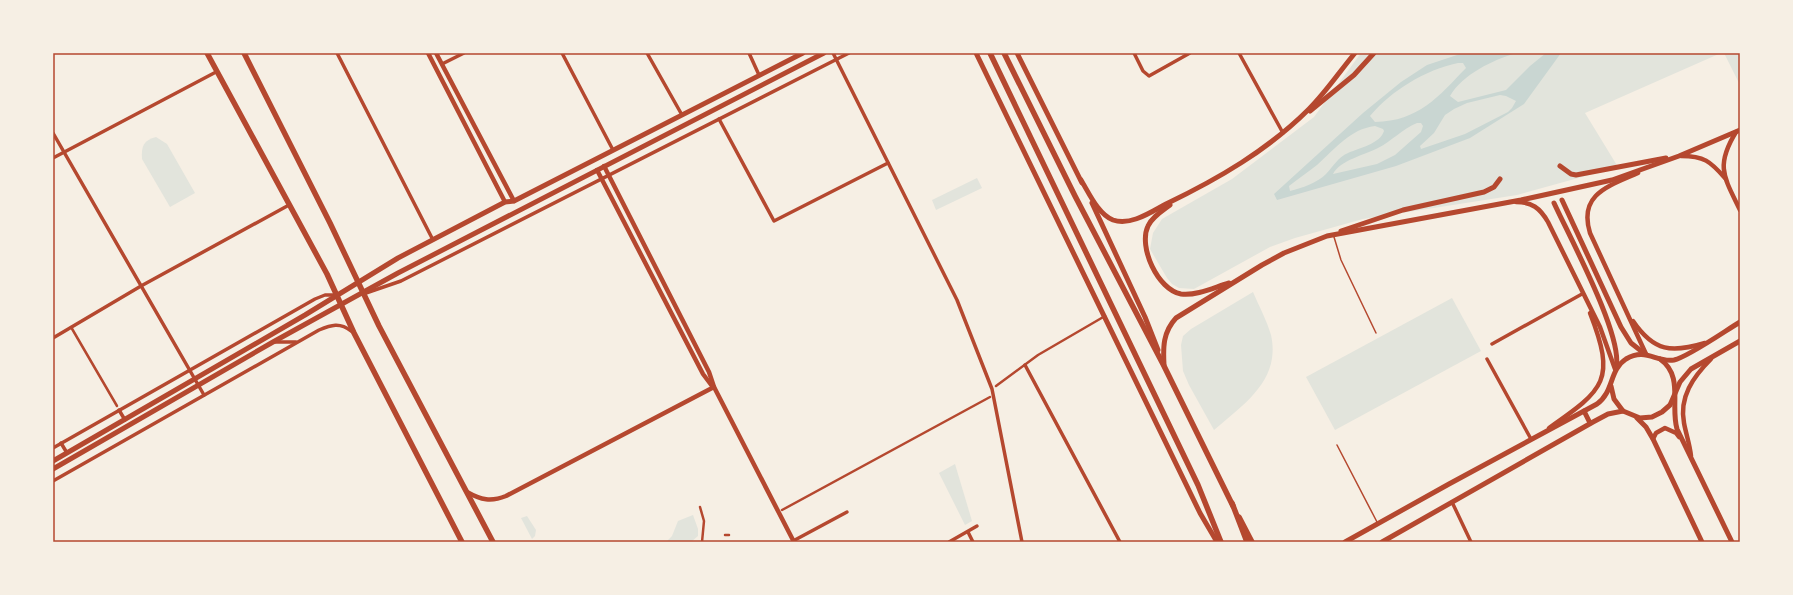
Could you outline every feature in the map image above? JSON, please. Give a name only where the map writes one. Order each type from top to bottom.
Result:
[{"type":"main road","points":[[207,53],[327,274],[354,332],[462,542]]},
{"type":"main road","points":[[244,53],[330,223],[363,294],[492,542]]},
{"type":"main road","points":[[53,461],[336,296],[357,282],[432,240],[505,202],[514,201],[759,74],[803,53]]},
{"type":"main road","points":[[53,469],[273,342],[398,274],[824,53]]},
{"type":"main road","points":[[976,53],[1200,513],[1217,542]]},
{"type":"main road","points":[[990,53],[1195,478],[1221,542]]},
{"type":"main road","points":[[1004,53],[1075,196],[1164,366],[1252,542]]},
{"type":"main road","points":[[1017,53],[1081,180],[1145,317],[1164,366]]},
{"type":"main road","points":[[1283,133],[1309,108],[1355,53]]},
{"type":"main road","points":[[1081,180],[1102,212],[1112,220],[1131,221],[1139,218],[1250,158],[1354,75],[1374,53]]},
{"type":"main road","points":[[1330,236],[1510,202],[1612,180],[1679,156],[1738,131]]},
{"type":"main road","points":[[1560,166],[1564,170],[1576,175],[1679,156]]},
{"type":"main road","points":[[1164,366],[1164,337],[1170,324],[1183,313],[1284,253],[1389,214],[1484,192],[1494,187],[1500,180]]},
{"type":"main road","points":[[1180,197],[1152,219],[1145,233],[1144,241],[1148,257],[1162,282],[1173,291],[1186,294],[1238,280]]},
{"type":"main road","points":[[1562,200],[1621,327],[1631,343],[1646,354],[1666,360],[1678,358],[1740,322]]},
{"type":"main road","points":[[1346,542],[1541,433],[1602,401],[1611,386],[1617,363],[1617,350],[1610,328],[1554,203]]},
{"type":"main road","points":[[1635,417],[1652,417],[1662,412],[1670,404],[1675,391],[1685,375],[1691,369],[1740,342]]},
{"type":"main road","points":[[1615,371],[1626,360],[1646,354]]},
{"type":"main road","points":[[1659,358],[1665,363],[1673,374],[1675,391],[1675,421],[1681,438],[1732,542]]},
{"type":"main road","points":[[1611,386],[1614,399],[1623,411],[1635,417],[1646,427],[1654,440],[1702,542]]},
{"type":"main road","points":[[1584,411],[1590,423]]},
{"type":"main road","points":[[1382,542],[1590,423],[1608,414],[1623,411]]},
{"type":"main road","points":[[1232,503],[1247,542]]},
{"type":"street","points":[[337,53],[432,240]]},
{"type":"street","points":[[428,53],[505,202]]},
{"type":"street","points":[[436,53],[514,201]]},
{"type":"street","points":[[442,64],[464,53]]},
{"type":"street","points":[[562,53],[612,150]]},
{"type":"street","points":[[647,53],[682,115]]},
{"type":"street","points":[[749,53],[759,74]]},
{"type":"street","points":[[833,53],[957,300],[992,389],[1022,542]]},
{"type":"street","points":[[363,294],[401,281],[849,53]]},
{"type":"street","points":[[1134,53],[1143,71],[1149,76],[1190,53]]},
{"type":"street","points":[[1239,53],[1283,133]]},
{"type":"street","points":[[53,158],[216,72]]},
{"type":"street","points":[[719,119],[774,221],[888,163]]},
{"type":"street","points":[[1738,131],[1725,154],[1724,169],[1726,180],[1740,210]]},
{"type":"street","points":[[53,133],[204,395]]},
{"type":"street","points":[[1679,156],[1695,156],[1703,158],[1710,162],[1726,180]]},
{"type":"street","points":[[604,166],[709,372],[714,387],[793,542],[847,512]]},
{"type":"street","points":[[1646,354],[1590,233],[1587,214],[1594,198],[1602,190],[1648,168]]},
{"type":"street","points":[[597,170],[703,374],[714,387]]},
{"type":"street","points":[[1510,202],[1530,204],[1538,207],[1543,213],[1607,342],[1615,371]]},
{"type":"street","points":[[53,338],[142,286],[289,205]]},
{"type":"street","points":[[1541,433],[1582,404],[1594,391],[1603,375],[1603,347],[1578,284]]},
{"type":"street","points":[[1492,344],[1582,294]]},
{"type":"street","points":[[53,448],[118,408],[190,370],[315,299],[325,295],[336,296]]},
{"type":"street","points":[[1625,309],[1646,337],[1662,347],[1668,349],[1683,348],[1705,343]]},
{"type":"street","points":[[996,386],[1038,355],[1105,316]]},
{"type":"street","points":[[53,481],[324,328],[334,325],[343,326],[354,332]]},
{"type":"street","points":[[71,327],[125,420]]},
{"type":"street","points":[[273,342],[297,342]]},
{"type":"street","points":[[1691,460],[1689,442],[1684,423],[1685,399],[1692,381],[1714,356]]},
{"type":"street","points":[[1487,359],[1531,439]]},
{"type":"street","points":[[1025,365],[1120,542]]},
{"type":"street","points":[[466,491],[481,499],[487,500],[495,500],[506,496],[714,387]]},
{"type":"street","points":[[782,510],[990,397]]},
{"type":"street","points":[[1654,440],[1656,433],[1665,428],[1676,433],[1681,438]]},
{"type":"street","points":[[61,443],[67,453]]},
{"type":"street","points":[[1452,502],[1471,542]]},
{"type":"street","points":[[700,507],[704,521],[702,542]]},
{"type":"street","points":[[949,542],[977,526]]},
{"type":"street","points":[[968,532],[973,542]]},
{"type":"lane","points":[[1330,236],[1376,334]]},
{"type":"lane","points":[[1337,445],[1378,524]]},
{"type":"shaded area","points":[[1361,53],[1721,53],[1585,113],[1618,167],[1517,195],[1363,219],[1295,238],[1270,247],[1194,289],[1179,288],[1172,284],[1150,249],[1153,233],[1162,219],[1232,179],[1314,117]]},
{"type":"shaded area","points":[[1463,53],[1516,53],[1488,64],[1463,81],[1450,96],[1458,102],[1506,90],[1530,66],[1546,53],[1561,53],[1524,104],[1470,138],[1396,166],[1277,200],[1274,194],[1363,113],[1401,82],[1427,65]],"holes":[[[1463,63],[1466,68],[1437,98],[1426,106],[1416,112],[1390,121],[1375,122],[1370,116],[1388,98],[1410,82],[1446,66]],[[1500,95],[1516,101],[1508,112],[1465,134],[1421,149],[1420,146],[1434,133],[1445,115],[1467,103]],[[1417,123],[1421,123],[1423,126],[1421,132],[1395,155],[1377,164],[1333,174],[1336,169],[1347,161],[1378,148]],[[1375,126],[1383,129],[1384,131],[1382,135],[1374,142],[1341,157],[1326,174],[1314,183],[1290,191],[1289,186],[1317,165],[1350,135]]]},
{"type":"shaded area","points":[[1724,53],[1740,53],[1740,85]]},
{"type":"shaded area","points":[[156,137],[167,144],[195,193],[170,207],[142,159],[144,144]]},
{"type":"shaded area","points":[[977,178],[982,188],[936,210],[932,200]]},
{"type":"shaded area","points":[[1253,292],[1271,335],[1273,351],[1271,365],[1258,390],[1237,411],[1214,430],[1189,385],[1183,371],[1181,345],[1183,336],[1191,329]]},
{"type":"shaded area","points":[[1452,298],[1481,351],[1335,430],[1306,377]]},
{"type":"shaded area","points":[[955,464],[972,521],[965,525],[939,473]]},
{"type":"shaded area","points":[[693,515],[698,529],[698,536],[691,542],[666,542],[672,536],[678,521]]},
{"type":"shaded area","points":[[527,516],[536,530],[535,536],[532,539],[521,518]]}]
